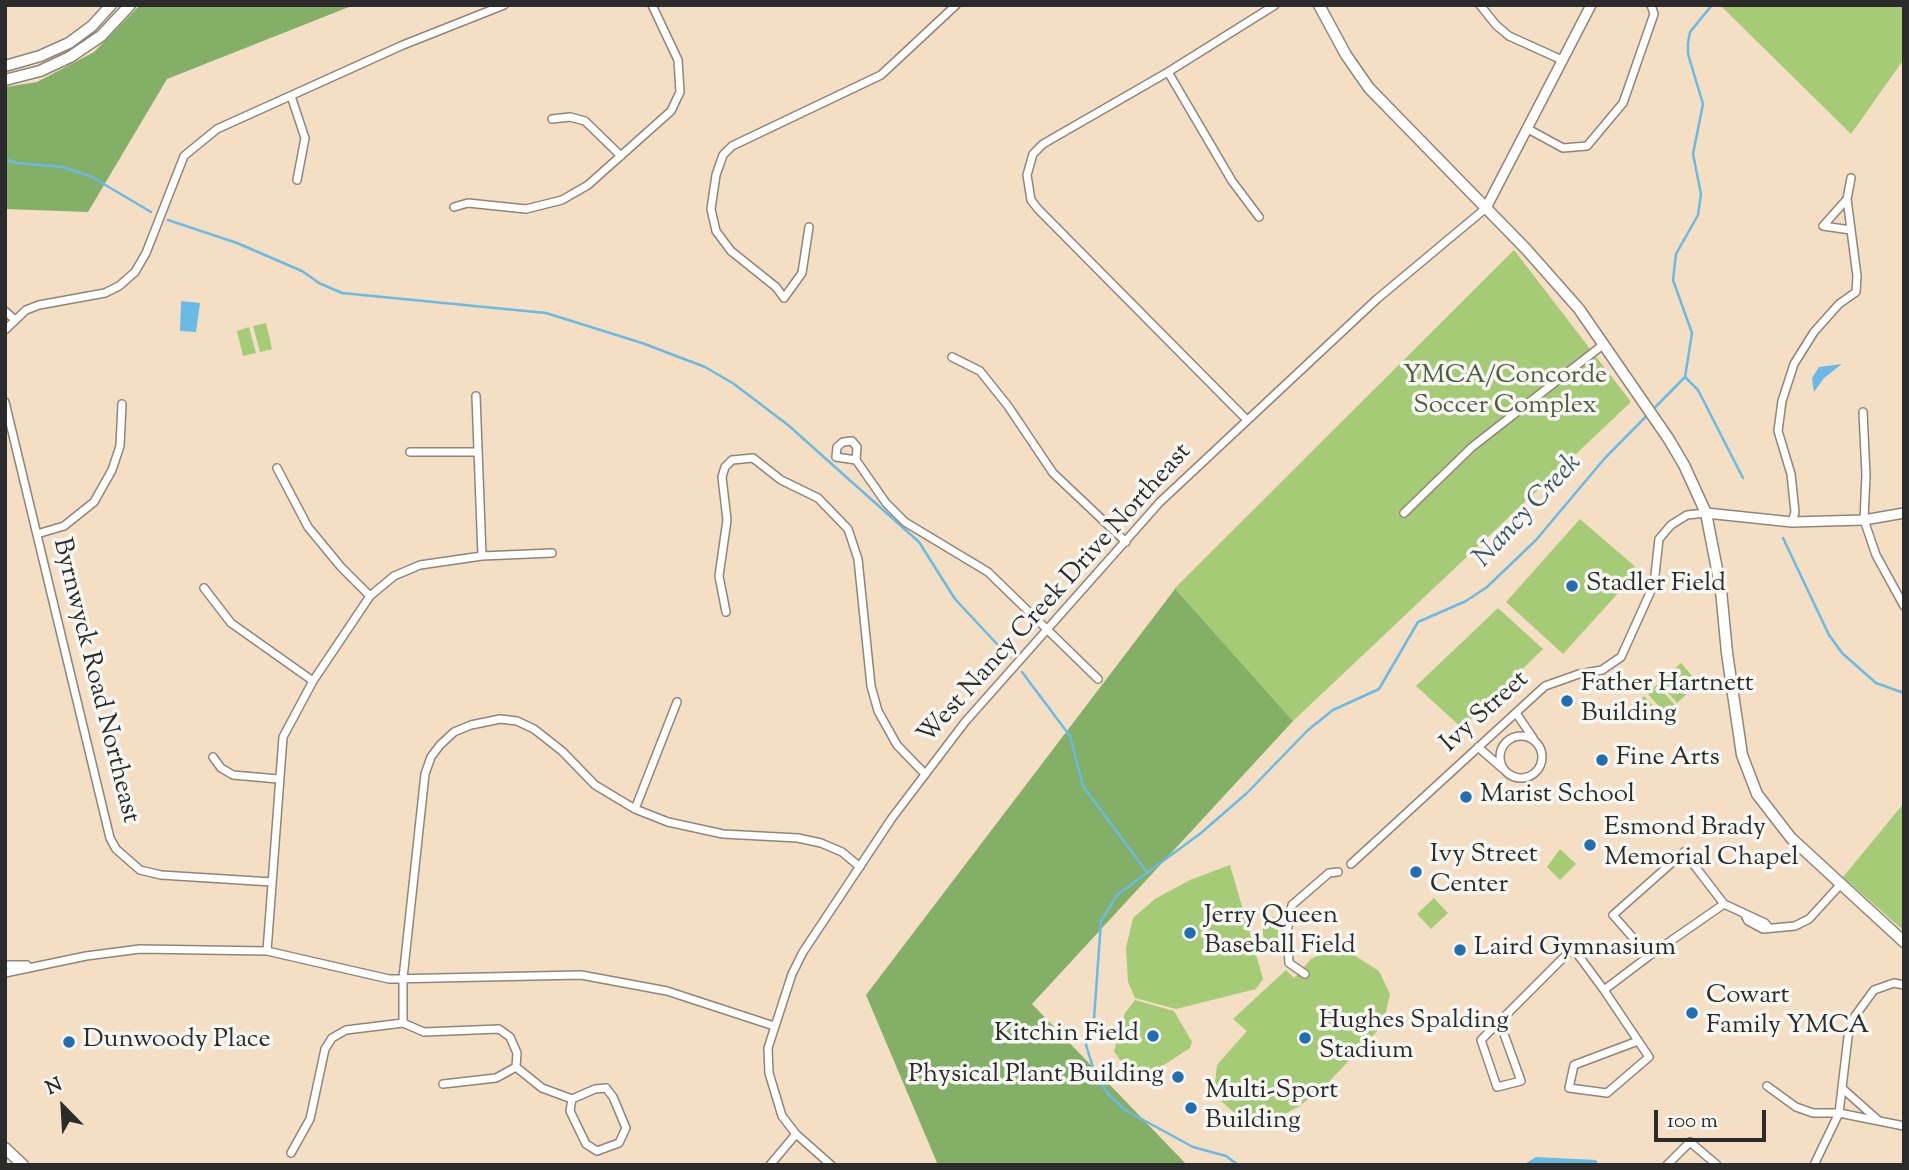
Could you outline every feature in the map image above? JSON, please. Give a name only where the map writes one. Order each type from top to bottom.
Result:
[{"type":"main road","points":[[5,66],[40,56],[69,43],[92,26],[111,5]]},
{"type":"main road","points":[[5,80],[40,71],[70,57],[102,36],[130,5]]},
{"type":"main road","points":[[1319,5],[1346,55],[1369,88],[1570,299],[1634,386],[1668,438],[1684,464],[1706,513],[1721,590],[1742,755],[1757,794],[1791,838],[1904,942]]},
{"type":"main road","points":[[5,1148],[23,1165]]},
{"type":"street","points":[[5,330],[15,320],[39,305],[83,299],[119,286],[135,272],[146,253],[184,156],[217,129],[403,45],[504,5]]},
{"type":"street","points":[[454,207],[468,203],[516,209],[546,205],[578,191],[671,111],[680,92],[678,60],[652,5]]},
{"type":"street","points":[[810,227],[802,274],[784,298],[776,287],[732,251],[716,231],[711,209],[716,175],[723,155],[732,146],[881,75],[956,5]]},
{"type":"street","points":[[1247,420],[1038,209],[1028,187],[1028,163],[1043,144],[1168,72],[1275,5]]},
{"type":"street","points":[[1480,5],[1509,36],[1562,61]]},
{"type":"street","name":"West Nancy Creek Drive Northeast","points":[[831,1165],[796,1134],[782,1116],[768,1073],[768,1048],[774,1026],[792,974],[803,952],[925,774],[965,722],[1160,502],[1408,271],[1486,208],[1591,5]]},
{"type":"street","points":[[1528,129],[1563,148],[1587,146],[1623,103],[1654,13],[1651,5]]},
{"type":"street","points":[[1168,72],[1232,181],[1259,217]]},
{"type":"street","points":[[291,96],[304,138],[298,180]]},
{"type":"street","points":[[552,119],[570,117],[586,121],[621,156]]},
{"type":"street","points":[[1792,522],[1795,512],[1791,474],[1778,431],[1782,401],[1794,364],[1814,332],[1839,304],[1856,292],[1847,200],[1851,178]]},
{"type":"street","points":[[1847,200],[1823,226],[1851,230]]},
{"type":"street","points":[[5,311],[15,320]]},
{"type":"street","points":[[1404,513],[1472,447],[1604,344]]},
{"type":"street","points":[[952,357],[971,363],[980,371],[1008,405],[1053,473],[1126,541]]},
{"type":"street","points":[[476,397],[482,556]]},
{"type":"street","name":"Byrnwyck Road Northeast","points":[[5,402],[110,838],[116,849],[140,870],[161,875],[272,883]]},
{"type":"street","points":[[37,534],[76,519],[98,496],[120,446],[122,404]]},
{"type":"street","points":[[1863,412],[1866,475],[1864,520],[1876,555],[1904,606]]},
{"type":"street","points":[[410,452],[476,452]]},
{"type":"street","points":[[726,612],[719,576],[727,520],[722,477],[725,467],[732,460],[752,458],[780,480],[818,498],[848,529],[858,559],[872,686],[878,711],[897,745],[925,774]]},
{"type":"street","points":[[856,460],[886,503],[905,522],[988,572],[1098,679]]},
{"type":"street","points":[[277,468],[308,527],[341,567],[370,596]]},
{"type":"street","points":[[1706,513],[1792,522],[1864,520],[1904,513]]},
{"type":"street","name":"Ivy Street","points":[[1351,864],[1545,686],[1579,674],[1602,670],[1621,657],[1654,584],[1659,539],[1671,524],[1687,516],[1706,513]]},
{"type":"street","points":[[267,951],[278,779],[287,725],[370,596],[387,580],[406,570],[434,562],[482,556],[552,553]]},
{"type":"street","points":[[204,588],[231,623],[313,681]]},
{"type":"street","points":[[635,809],[677,702]]},
{"type":"street","points":[[1478,747],[1517,778],[1535,772],[1542,760],[1535,742],[1516,713]]},
{"type":"street","points":[[403,1023],[403,978],[425,774],[430,757],[454,732],[500,719],[517,721],[534,729],[562,751],[595,785],[635,809],[694,830],[798,838],[821,843],[842,852],[860,867]]},
{"type":"street","points":[[1505,771],[1500,758],[1504,745],[1522,736],[1535,742]]},
{"type":"street","points":[[213,757],[221,768],[233,775],[278,779]]},
{"type":"street","points":[[1649,957],[1613,915],[1684,852],[1724,904],[1745,915],[1748,921],[1769,928],[1795,926],[1809,919],[1841,884]]},
{"type":"street","points":[[1305,974],[1289,963],[1287,932],[1292,905],[1329,873],[1338,872]]},
{"type":"street","points":[[1604,990],[1724,904]]},
{"type":"street","points":[[5,973],[140,948],[267,951],[362,974],[403,978],[581,975],[667,991],[774,1026]]},
{"type":"street","points":[[1500,1023],[1521,1081],[1497,1087],[1481,1040],[1573,948],[1604,990],[1649,1057],[1607,1093],[1569,1088],[1574,1065],[1638,1041]]},
{"type":"street","points":[[5,965],[38,965]]},
{"type":"street","points":[[1814,1165],[1839,1113],[1848,1037],[1855,1016],[1874,990],[1894,983],[1904,985]]},
{"type":"street","points":[[291,1153],[310,1119],[321,1063],[332,1038],[346,1030],[403,1023],[424,1032],[499,1029],[510,1037],[517,1053],[516,1067]]},
{"type":"street","points":[[443,1084],[496,1079],[516,1067]]},
{"type":"street","points":[[516,1067],[542,1088],[572,1099],[595,1089],[606,1088],[613,1097],[626,1128],[619,1143],[597,1151],[586,1144],[570,1111],[572,1099]]},
{"type":"street","points":[[1767,1086],[1796,1107],[1813,1114],[1839,1113],[1904,1126]]},
{"type":"street","points":[[1843,1089],[1880,1122]]},
{"type":"street","points":[[770,1165],[796,1134]]},
{"type":"street","points":[[1667,1165],[1690,1142],[1717,1165]]},
{"type":"green space","points":[[140,5],[354,5],[167,79],[88,212],[5,209],[5,87],[37,82],[94,52]]},
{"type":"green space","points":[[1720,5],[1904,5],[1904,59],[1851,134]]},
{"type":"green space","name":"YMCA/Concorde Soccer Complex","points":[[1514,250],[1631,402],[1293,721],[1174,589]]},
{"type":"green space","points":[[266,323],[272,349],[260,352],[253,326]]},
{"type":"green space","points":[[249,327],[256,353],[243,356],[237,331]]},
{"type":"green space","name":"Stadler Field","points":[[1580,519],[1639,570],[1563,654],[1506,602]]},
{"type":"green space","points":[[1175,589],[1293,721],[1032,1004],[1187,1165],[938,1165],[866,995]]},
{"type":"green space","points":[[1498,608],[1543,649],[1462,728],[1416,686]]},
{"type":"green space","points":[[1681,663],[1699,684],[1690,692],[1672,671]]},
{"type":"green space","points":[[1669,675],[1686,695],[1677,703],[1659,683]]},
{"type":"green space","points":[[1657,685],[1675,705],[1665,713],[1647,693]]},
{"type":"green space","points":[[1644,696],[1662,716],[1653,724],[1635,704]]},
{"type":"green space","points":[[1904,803],[1904,931],[1843,877]]},
{"type":"green space","points":[[1560,849],[1576,864],[1560,880],[1547,867]]},
{"type":"green space","name":"Jerry Queen Baseball Field","points":[[1230,865],[1263,979],[1256,989],[1176,1009],[1135,998],[1128,982],[1126,948],[1133,918],[1155,899],[1190,880]]},
{"type":"green space","points":[[1434,898],[1448,913],[1431,929],[1417,914]]},
{"type":"green space","points":[[1277,917],[1279,945],[1264,946],[1262,918]]},
{"type":"green space","name":"Hughes Spalding Stadium","points":[[1327,951],[1349,952],[1379,971],[1390,994],[1383,1025],[1323,1088],[1298,1107],[1273,1120],[1254,1123],[1242,1120],[1220,1100],[1215,1083],[1217,1065],[1247,1031],[1233,1019],[1286,970],[1294,978],[1311,959]]},
{"type":"green space","name":"Kitchin Field","points":[[1135,1000],[1174,1011],[1192,1042],[1190,1048],[1145,1077],[1127,1071],[1114,1051],[1125,1013]]},
{"type":"water","points":[[181,301],[200,303],[196,332],[180,331]]},
{"type":"water","points":[[1842,364],[1824,378],[1814,392],[1812,378],[1819,367]]},
{"type":"water","points":[[1536,1157],[1596,1160],[1599,1165],[1523,1165]]},
{"type":"waterway","name":"Nancy Creek","points":[[1238,1165],[1226,1156],[1193,1147],[1125,1110],[1109,1095],[1096,1077],[1086,1045],[1094,1019],[1101,921],[1117,895],[1201,833],[1247,793],[1308,730],[1333,710],[1379,689],[1418,622],[1466,601],[1487,587],[1536,540],[1605,458],[1685,377],[1692,333],[1673,280],[1676,254],[1698,215],[1701,194],[1693,154],[1703,104],[1688,54],[1688,43],[1690,32],[1712,5]]},
{"type":"waterway","points":[[5,159],[16,163],[63,167],[92,177],[151,212]]},
{"type":"waterway","points":[[168,220],[237,243],[302,271],[319,283],[342,293],[546,313],[642,343],[705,367],[734,384],[788,425],[919,542],[955,599],[1010,658]]},
{"type":"waterway","points":[[1685,377],[1698,390],[1743,478]]},
{"type":"waterway","points":[[1783,538],[1829,635],[1842,653],[1876,683],[1904,693]]},
{"type":"waterway","points":[[1022,672],[1070,736],[1083,786],[1146,871]]},
{"type":"place","name":"Stadler Field","points":[[1572,586]]},
{"type":"place","name":"Father Hartnett Building","points":[[1567,701]]},
{"type":"place","name":"Fine Arts","points":[[1602,760]]},
{"type":"place","name":"Marist School","points":[[1466,797]]},
{"type":"place","name":"Esmond Brady Memorial Chapel","points":[[1590,845]]},
{"type":"place","name":"Ivy Street Center","points":[[1416,872]]},
{"type":"place","name":"Jerry Queen Baseball Field","points":[[1190,933]]},
{"type":"place","name":"Laird Gymnasium","points":[[1460,950]]},
{"type":"place","name":"Cowart Family YMCA","points":[[1692,1013]]},
{"type":"place","name":"Kitchin Field","points":[[1153,1036]]},
{"type":"place","name":"Hughes Spalding Stadium","points":[[1305,1038]]},
{"type":"place","name":"Dunwoody Place","points":[[69,1042]]},
{"type":"place","name":"Physical Plant Building","points":[[1178,1077]]},
{"type":"place","name":"Multi-Sport Building","points":[[1191,1108]]}]
